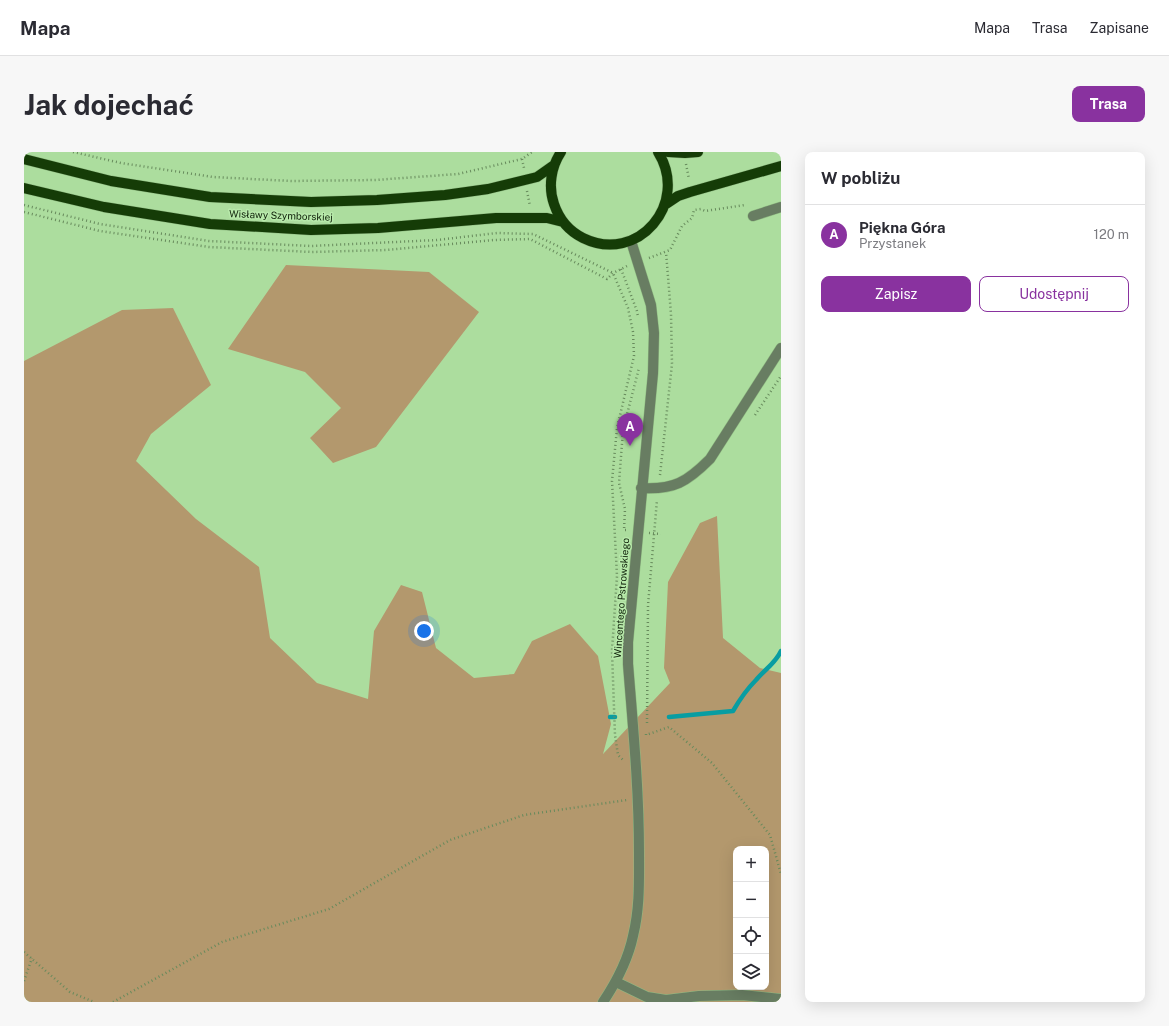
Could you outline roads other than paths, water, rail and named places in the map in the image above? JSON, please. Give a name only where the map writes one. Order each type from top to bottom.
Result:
[{"type":"main road","points":[[561,152],[554,165],[551,177],[551,188],[556,211],[563,222],[574,233],[588,241],[599,244],[620,244],[631,241],[642,235],[660,216],[666,204],[668,181],[662,159],[658,152]]},
{"type":"main road","points":[[668,152],[698,152]]},
{"type":"main road","name":"Wisławy Szymborskiej","points":[[24,159],[111,181],[210,197],[311,202],[377,200],[445,195],[481,190],[537,177],[554,165]]},
{"type":"main road","points":[[666,204],[678,196],[690,192],[781,166]]},
{"type":"main road","name":"Wisławy Szymborskiej","points":[[24,188],[104,207],[210,224],[311,230],[378,228],[496,218],[547,218],[563,222]]},
{"type":"street","points":[[753,216],[781,207]]},
{"type":"street","name":"Wincentego Pstrowskiego","points":[[603,1002],[616,982],[625,962],[633,936],[639,895],[638,798],[628,664],[628,642],[641,488],[653,373],[654,333],[651,305],[631,241]]},
{"type":"street","points":[[641,488],[664,488],[680,483],[695,474],[710,459],[781,348]]},
{"type":"street","points":[[616,982],[647,997],[666,1000],[699,996],[742,995],[781,999]]},
{"type":"waterway","points":[[669,717],[733,711],[741,698],[759,676],[779,656],[781,651]]},
{"type":"waterway","points":[[610,717],[615,717]]},
{"type":"place","name":"Piękna Góra","points":[[630,446]]}]
